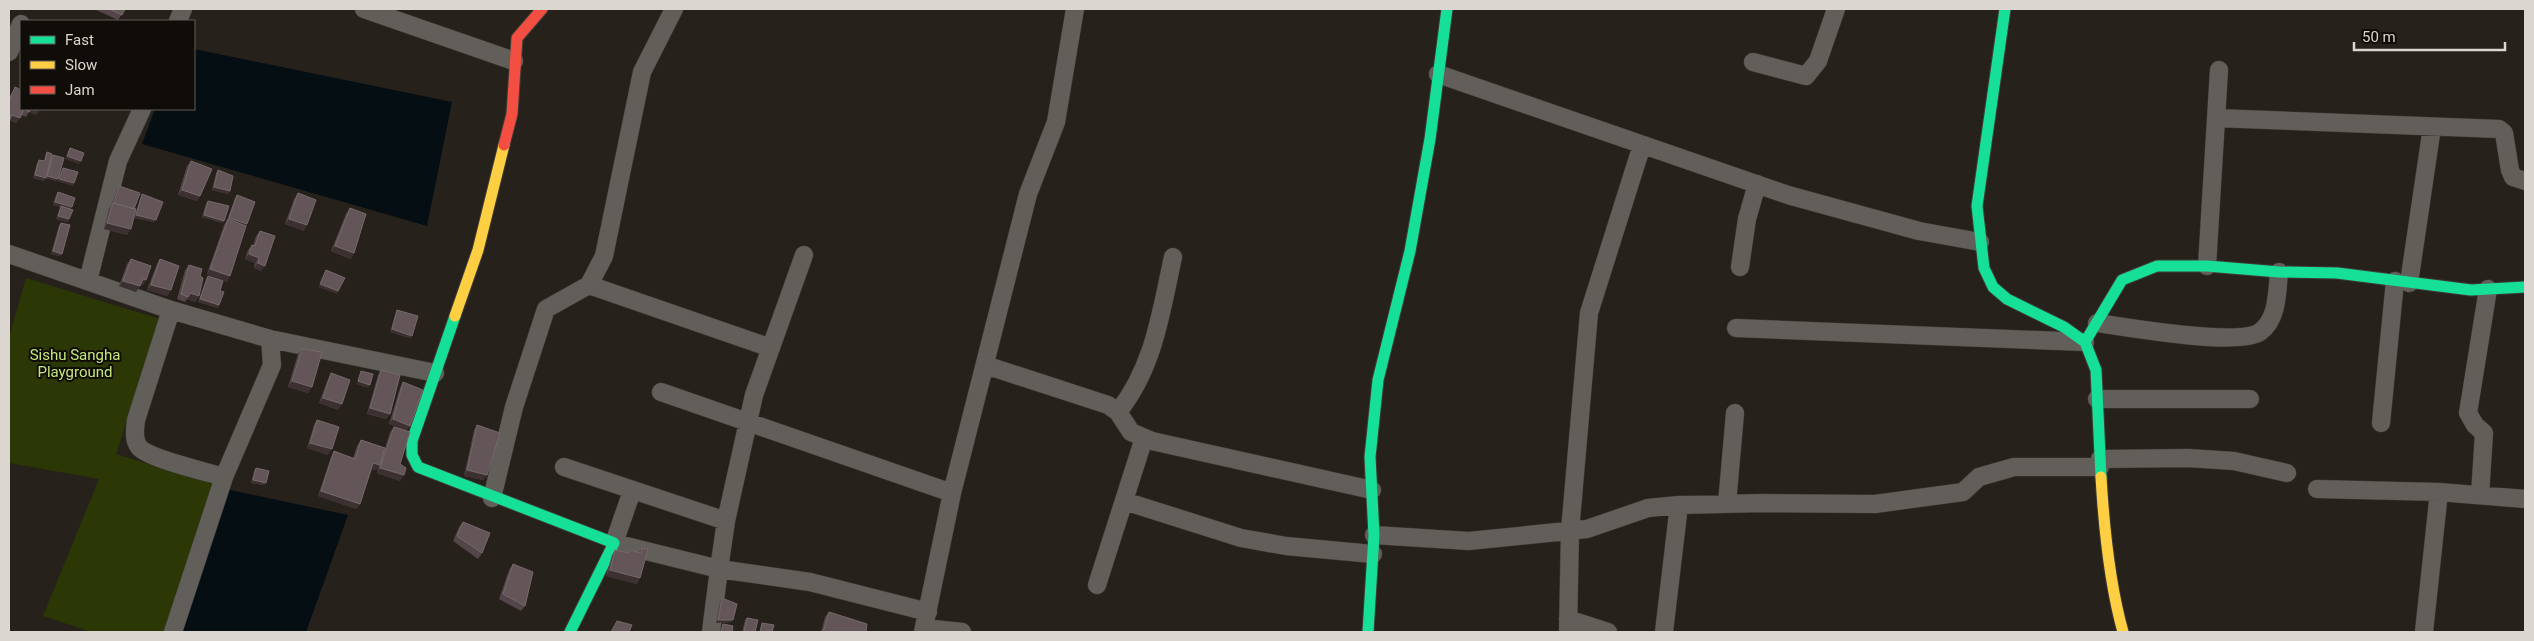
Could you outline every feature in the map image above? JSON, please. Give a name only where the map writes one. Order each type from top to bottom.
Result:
[{"type":"street","points":[[364,9],[514,61]]},
{"type":"street","points":[[542,9],[517,38],[512,114],[482,232],[412,441],[412,461],[418,467],[492,498],[614,543],[719,569],[810,582],[925,624],[962,632]]},
{"type":"street","points":[[492,498],[514,407],[546,309],[589,285],[604,256],[642,72],[674,9]]},
{"type":"street","points":[[925,624],[952,493],[1028,194],[1056,122],[1075,9]]},
{"type":"street","points":[[1368,632],[1374,535],[1370,457],[1378,380],[1410,251],[1430,139],[1447,9]]},
{"type":"street","points":[[1753,62],[1806,76],[1818,61],[1836,9]]},
{"type":"street","points":[[2005,9],[1977,206],[1984,268],[1993,287],[2006,299],[2064,327],[2085,342],[2096,370],[2102,516],[2117,611],[2123,632]]},
{"type":"street","points":[[9,52],[20,27]]},
{"type":"street","points":[[2207,266],[2219,70]]},
{"type":"street","points":[[1438,74],[1758,184],[1919,231],[1980,242]]},
{"type":"street","points":[[88,280],[118,161],[142,110]]},
{"type":"street","points":[[2216,118],[2499,129],[2504,133],[2510,170],[2513,177],[2525,181]]},
{"type":"street","points":[[2381,423],[2402,282],[2432,127]]},
{"type":"street","points":[[1608,632],[1568,626],[1570,531],[1589,313],[1642,145]]},
{"type":"street","points":[[1740,267],[1747,219],[1758,184]]},
{"type":"street","points":[[9,254],[171,310],[270,339],[435,373]]},
{"type":"street","points":[[711,632],[726,521],[747,422],[754,395],[804,255]]},
{"type":"street","points":[[1118,412],[1133,393],[1148,363],[1173,257]]},
{"type":"street","points":[[2085,342],[2122,280],[2157,266],[2207,266],[2279,272],[2337,274],[2472,290],[2525,287]]},
{"type":"street","points":[[2097,323],[2161,333],[2238,337],[2259,332],[2275,311],[2279,272]]},
{"type":"street","points":[[589,285],[771,348]]},
{"type":"street","points":[[2480,495],[2484,434],[2475,425],[2468,413],[2488,289]]},
{"type":"street","points":[[171,310],[136,420],[135,437],[139,448],[153,456],[224,477]]},
{"type":"street","points":[[1736,328],[2085,342]]},
{"type":"street","points":[[173,632],[224,477],[272,365],[270,339]]},
{"type":"street","points":[[985,365],[1108,405],[1118,412],[1131,432],[1144,438],[1372,490]]},
{"type":"street","points":[[661,392],[952,493]]},
{"type":"street","points":[[2097,399],[2250,399]]},
{"type":"street","points":[[1727,504],[1735,413]]},
{"type":"street","points":[[1096,585],[1144,438]]},
{"type":"street","points":[[1374,535],[1469,541],[1587,529],[1648,508],[1680,505],[1875,504],[1963,492],[1979,477],[2014,467],[2188,458],[2234,461],[2287,473]]},
{"type":"street","points":[[564,467],[726,521]]},
{"type":"street","points":[[2316,489],[2439,492],[2525,499]]},
{"type":"street","points":[[570,632],[614,543],[632,491]]},
{"type":"street","points":[[2424,632],[2439,492]]},
{"type":"street","points":[[1124,501],[1241,538],[1286,546],[1373,554]]},
{"type":"street","points":[[1664,632],[1680,505]]},
{"type":"green space","name":"Sishu Sangha Playground","points":[[26,278],[160,319],[116,454],[214,484],[165,632],[91,632],[43,616],[99,479],[9,463],[9,337]]},
{"type":"shaded area","points":[[195,49],[452,102],[427,226],[142,144],[155,110],[195,110]]},
{"type":"shaded area","points":[[230,490],[348,515],[306,632],[181,632]]},
{"type":"building","points":[[109,9],[125,9],[122,15]]},
{"type":"building","points":[[15,87],[20,90],[20,110],[24,110],[20,118],[12,115],[9,121],[9,101]]},
{"type":"building","points":[[70,148],[84,153],[81,161],[67,156]]},
{"type":"building","points":[[47,152],[52,154],[46,178],[35,175],[39,160],[45,161]]},
{"type":"building","points":[[53,155],[64,158],[58,179],[47,176]]},
{"type":"building","points":[[191,161],[212,169],[200,196],[182,190]]},
{"type":"building","points":[[63,168],[78,172],[74,183],[59,179]]},
{"type":"building","points":[[218,170],[233,176],[230,191],[214,187]]},
{"type":"building","points":[[119,186],[140,193],[134,209],[114,203]]},
{"type":"building","points":[[58,192],[75,198],[72,207],[55,202]]},
{"type":"building","points":[[298,193],[316,200],[307,225],[289,219]]},
{"type":"building","points":[[142,194],[163,202],[156,220],[136,215]]},
{"type":"building","points":[[237,195],[255,202],[247,224],[229,218]]},
{"type":"building","points":[[208,201],[229,206],[224,221],[204,215]]},
{"type":"building","points":[[113,203],[136,209],[131,229],[107,223]]},
{"type":"building","points":[[61,206],[73,210],[69,219],[58,216]]},
{"type":"building","points":[[350,208],[366,214],[354,253],[335,246]]},
{"type":"building","points":[[228,219],[246,226],[230,276],[210,269]]},
{"type":"building","points":[[61,223],[70,225],[62,254],[53,251]]},
{"type":"building","points":[[260,231],[275,236],[265,266],[258,263],[259,258],[249,254],[252,245],[255,246]]},
{"type":"building","points":[[131,259],[151,266],[146,280],[143,279],[140,286],[123,281]]},
{"type":"building","points":[[160,259],[179,266],[171,290],[151,285]]},
{"type":"building","points":[[189,265],[202,269],[200,276],[203,278],[199,296],[190,293],[188,297],[181,294]]},
{"type":"building","points":[[326,270],[345,278],[338,291],[320,284]]},
{"type":"building","points":[[208,276],[223,281],[220,291],[224,292],[219,305],[200,299]]},
{"type":"building","points":[[397,310],[418,316],[412,336],[392,329]]},
{"type":"building","points":[[302,349],[322,352],[312,387],[292,381]]},
{"type":"building","points":[[381,370],[400,375],[390,414],[370,408]]},
{"type":"building","points":[[361,371],[373,374],[370,385],[358,381]]},
{"type":"building","points":[[331,373],[350,380],[342,404],[323,398]]},
{"type":"building","points":[[403,382],[423,390],[410,426],[393,419]]},
{"type":"building","points":[[317,420],[339,427],[332,449],[310,443]]},
{"type":"building","points":[[477,425],[500,433],[487,475],[467,470]]},
{"type":"building","points":[[394,427],[410,432],[400,464],[406,468],[404,475],[380,468]]},
{"type":"building","points":[[361,440],[385,448],[380,465],[373,463],[360,504],[321,491],[334,451],[355,459]]},
{"type":"building","points":[[256,468],[269,471],[266,483],[253,480]]},
{"type":"building","points":[[463,522],[490,533],[482,553],[457,536]]},
{"type":"building","points":[[642,548],[648,549],[640,578],[610,570],[615,550],[629,553],[630,550],[641,553]]},
{"type":"building","points":[[513,564],[533,572],[525,606],[503,594]]},
{"type":"building","points":[[722,598],[737,604],[733,620],[718,620]]},
{"type":"building","points":[[829,612],[867,624],[866,632],[823,632]]},
{"type":"building","points":[[747,618],[758,620],[755,632],[744,632]]},
{"type":"building","points":[[617,621],[632,625],[629,632],[611,632]]},
{"type":"building","points":[[762,623],[774,625],[772,632],[760,632]]},
{"type":"building","points":[[723,624],[733,626],[732,632],[721,632]]},
{"type":"traffic: fast","points":[[1368,632],[1374,535],[1370,457],[1378,380],[1410,251],[1430,139],[1447,9]]},
{"type":"traffic: fast","points":[[2005,9],[1977,206],[1984,268],[1993,287],[2007,299],[2064,327],[2085,342],[2096,370],[2101,477]]},
{"type":"traffic: fast","points":[[2085,342],[2122,280],[2157,266],[2207,266],[2279,272],[2337,273],[2471,290],[2525,287]]},
{"type":"traffic: fast","points":[[455,316],[412,441],[412,455],[418,467],[614,543],[570,632]]},
{"type":"traffic: slow","points":[[455,316],[478,250],[504,145]]},
{"type":"traffic: slow","points":[[2101,477],[2108,555],[2114,594],[2123,632]]},
{"type":"traffic: jam","points":[[504,145],[512,114],[517,38],[542,9]]}]
